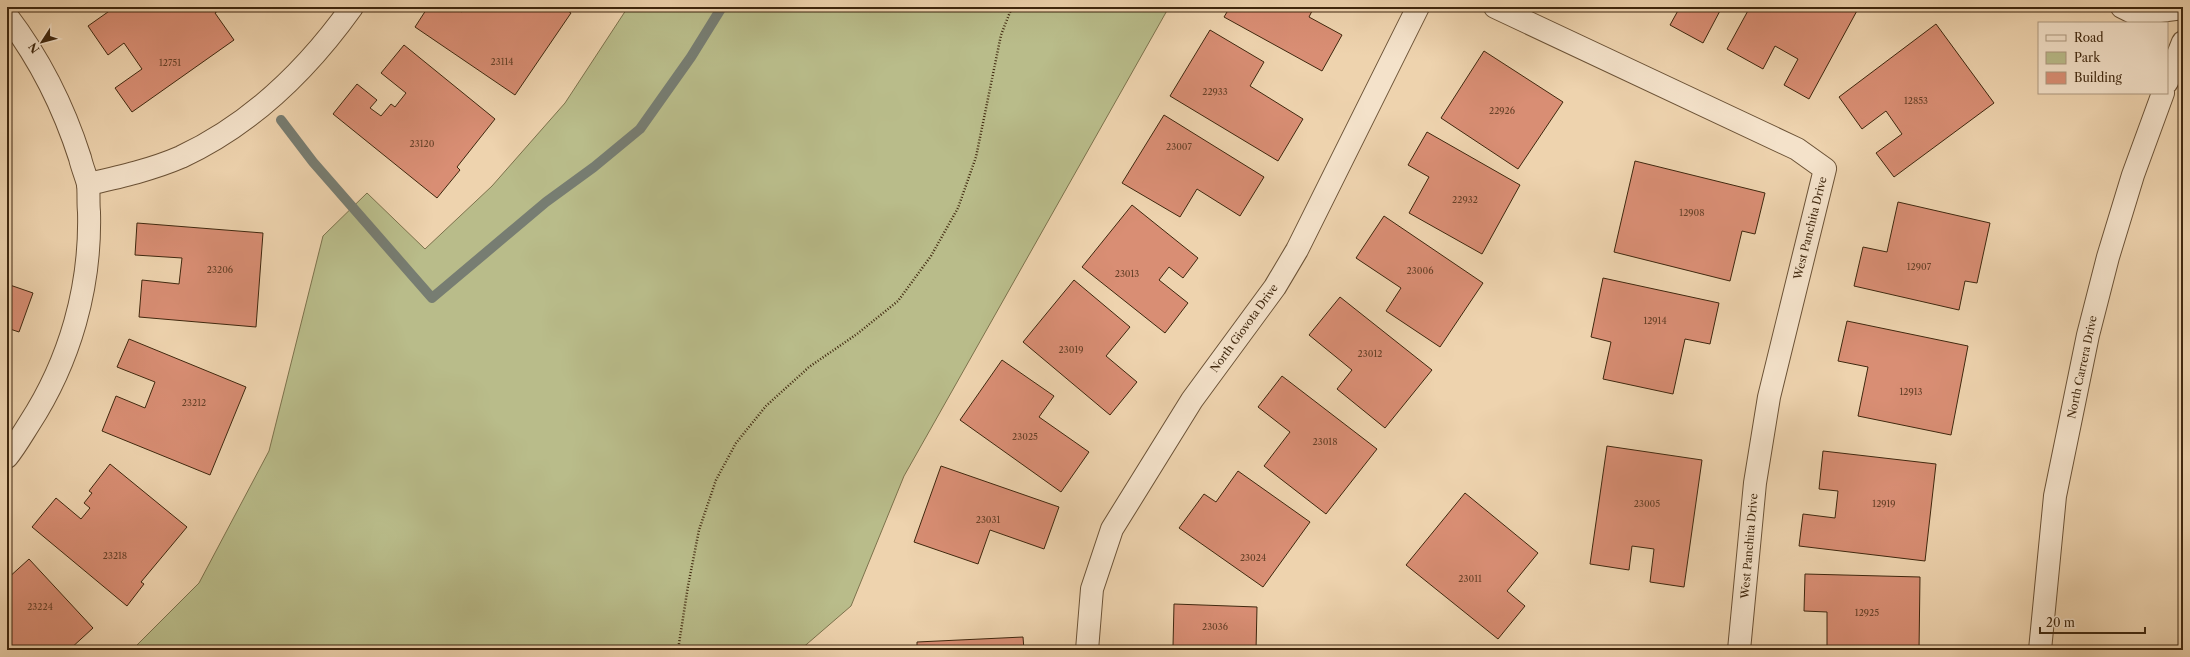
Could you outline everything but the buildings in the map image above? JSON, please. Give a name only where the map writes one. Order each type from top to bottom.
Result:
[{"type":"street","points":[[88,184],[132,174],[180,157],[244,120],[288,84],[316,55],[352,7]]},
{"type":"street","name":"North Giovota Drive","points":[[1087,650],[1092,589],[1112,529],[1192,400],[1275,286],[1294,256],[1418,7]]},
{"type":"street","name":"West Panchita Drive","points":[[1495,7],[1797,149],[1825,169],[1768,397],[1755,483],[1739,650]]},
{"type":"street","points":[[2122,7],[2136,14],[2183,8]]},
{"type":"street","points":[[7,16],[19,31],[46,77],[73,136],[88,184],[89,235],[86,273],[77,320],[63,362],[40,408],[7,457]]},
{"type":"street","points":[[2168,80],[2183,42]]},
{"type":"street","name":"North Carrera Drive","points":[[2040,650],[2055,496],[2088,336],[2120,220],[2163,94]]},
{"type":"path","points":[[678,650],[699,530],[716,480],[736,443],[766,406],[809,367],[857,334],[898,301],[931,256],[958,208],[976,156],[1001,35],[1012,7]]},
{"type":"green space","points":[[628,7],[1169,7],[904,476],[851,606],[800,650],[132,650],[199,583],[269,451],[323,236],[367,193],[425,249],[492,186],[565,103]]},
{"type":"waterway","points":[[281,120],[313,162],[432,298],[546,202],[594,167],[640,129],[691,57],[722,7]]}]
